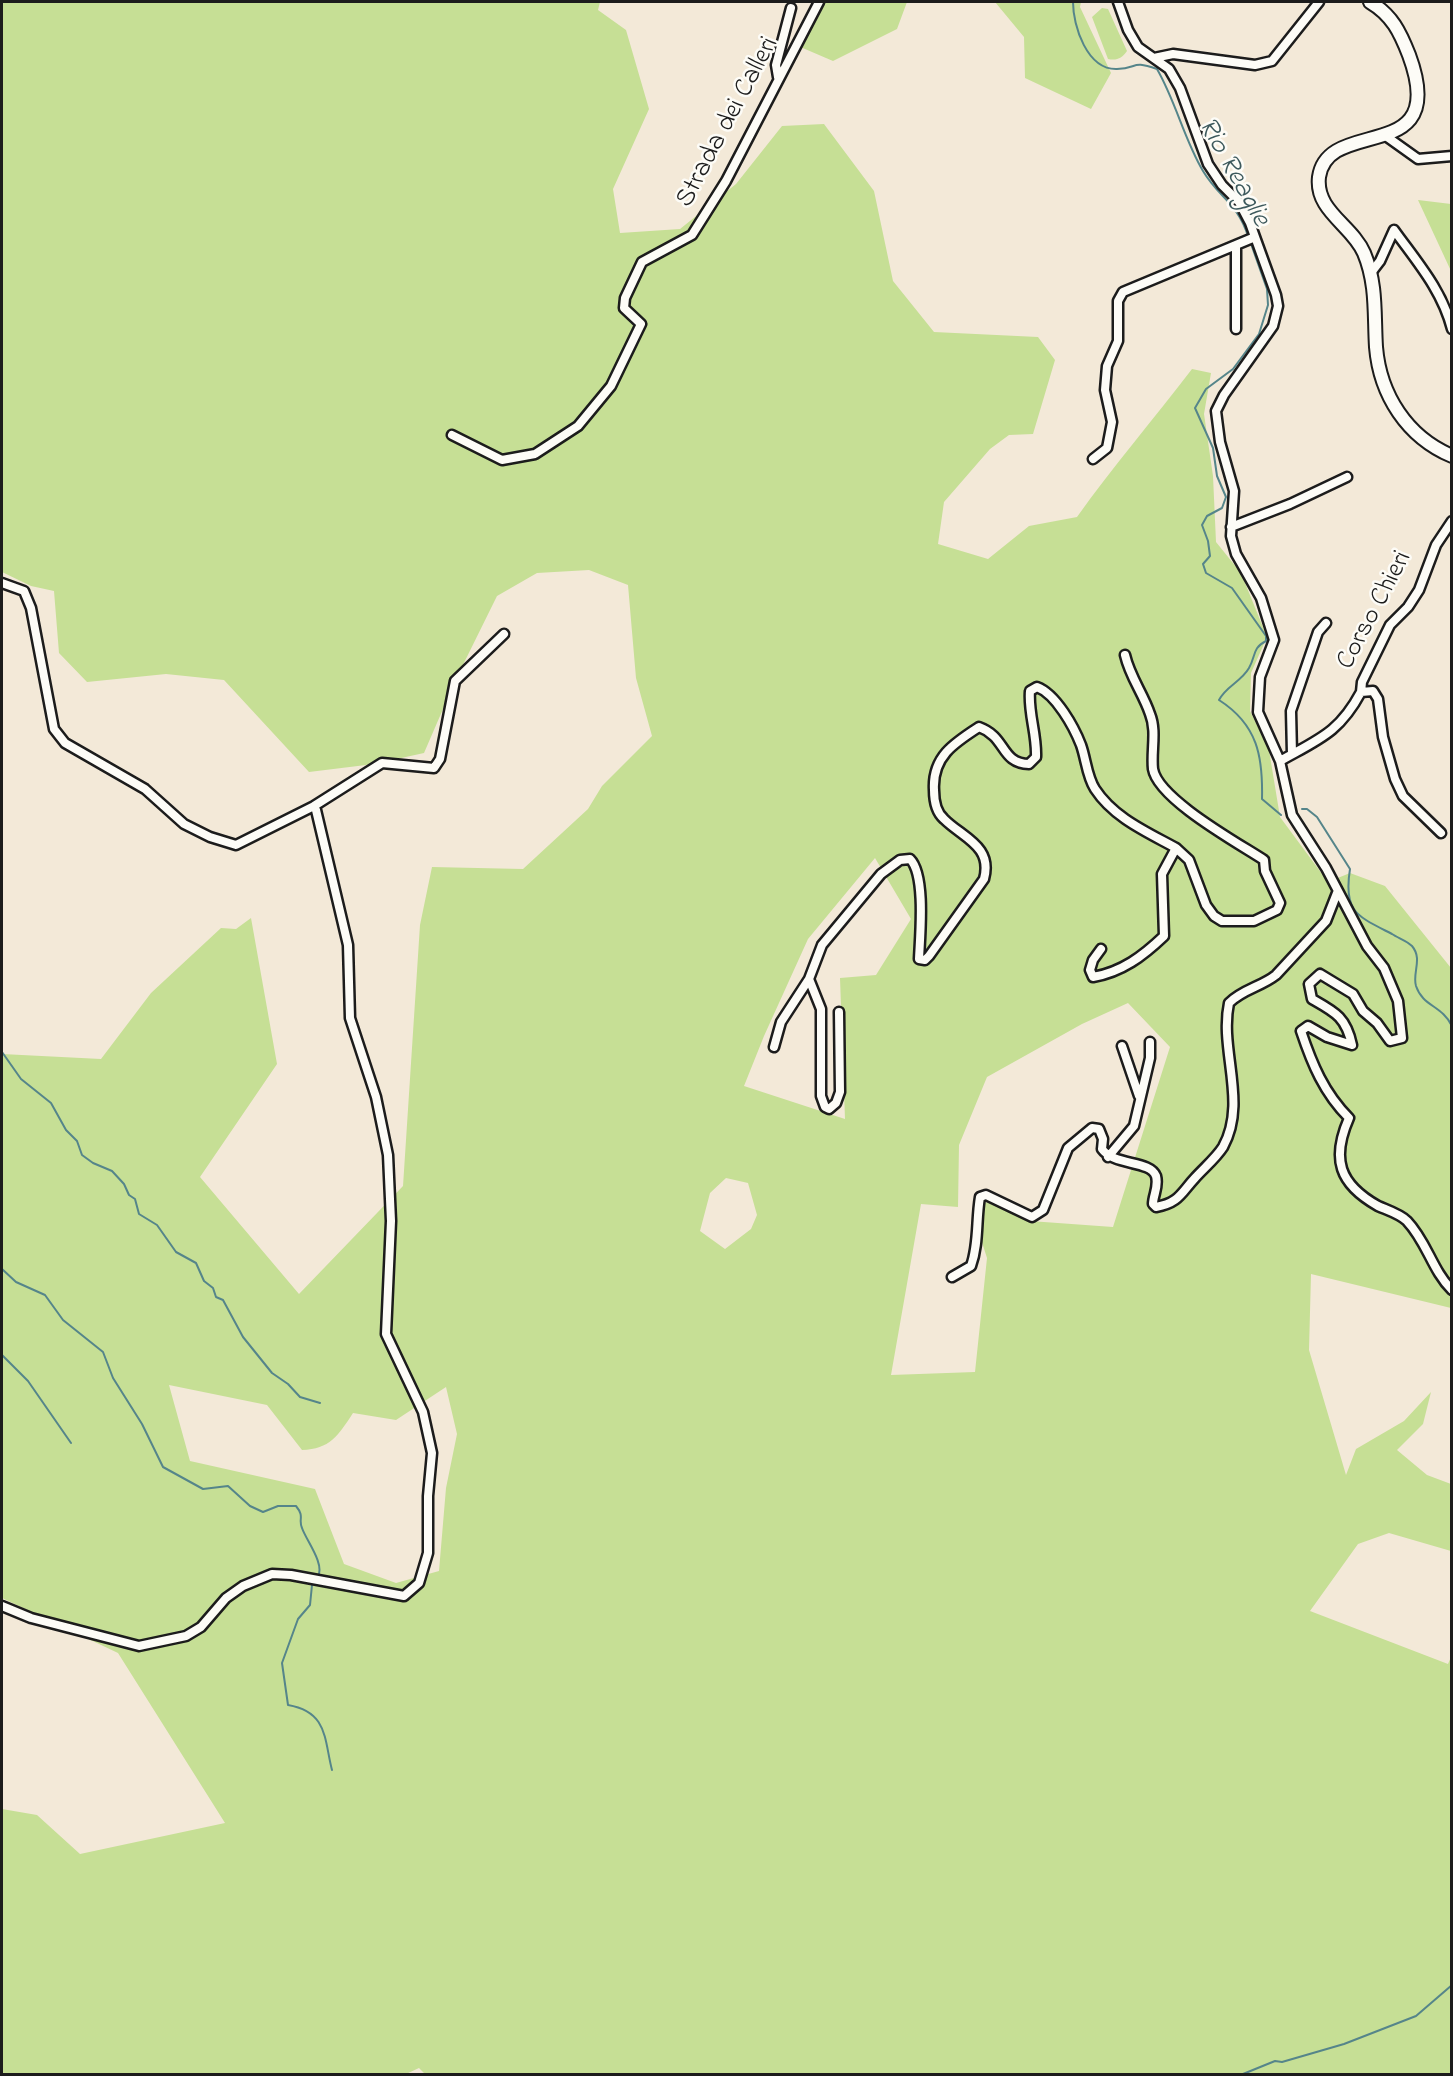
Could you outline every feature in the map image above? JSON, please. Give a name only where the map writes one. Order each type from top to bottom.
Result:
[{"type":"main road","points":[[1370,2],[1392,18],[1402,38],[1417,86],[1413,115],[1401,130],[1341,149],[1323,163],[1319,179],[1320,198],[1363,250],[1376,303],[1376,346],[1380,375],[1395,409],[1422,441],[1452,456]]},
{"type":"street","name":"Strada dei Calleri","points":[[452,435],[502,460],[535,454],[579,426],[611,387],[641,324],[624,308],[625,298],[642,262],[692,236],[726,181],[819,2]]},
{"type":"street","points":[[1118,2],[1128,30],[1138,47],[1169,69],[1180,88],[1208,164],[1222,185],[1239,202],[1278,306],[1273,326],[1224,395],[1216,411],[1220,442],[1234,491],[1231,527],[1236,554],[1261,598],[1274,640],[1260,677],[1258,712],[1280,761],[1292,815],[1326,868],[1337,893],[1367,946],[1384,968],[1398,1001],[1402,1038],[1390,1041],[1377,1023],[1363,1011],[1353,993],[1320,974],[1309,984],[1312,999],[1337,1013],[1349,1031],[1352,1045],[1327,1037],[1308,1026],[1301,1031],[1320,1081],[1336,1106],[1349,1118],[1341,1136],[1339,1151],[1342,1173],[1359,1194],[1405,1219],[1427,1247],[1439,1278],[1452,1290]]},
{"type":"street","points":[[1154,58],[1173,54],[1255,65],[1272,61],[1319,2]]},
{"type":"street","points":[[778,78],[776,65],[790,8]]},
{"type":"street","points":[[1383,134],[1418,159],[1452,156]]},
{"type":"street","points":[[1370,274],[1380,261],[1394,230],[1436,288],[1452,328]]},
{"type":"street","points":[[1093,459],[1107,448],[1112,422],[1105,390],[1107,366],[1118,340],[1118,302],[1123,292],[1254,237]]},
{"type":"street","points":[[1236,329],[1240,244]]},
{"type":"street","points":[[1231,527],[1290,504],[1347,477]]},
{"type":"street","name":"Corso Chieri","points":[[1280,761],[1334,731],[1349,714],[1390,625],[1408,607],[1419,590],[1436,545],[1452,521]]},
{"type":"street","points":[[2,584],[24,591],[31,608],[54,729],[65,743],[145,789],[184,824],[210,837],[236,845],[314,806],[382,763],[434,768],[440,759],[455,681],[504,634]]},
{"type":"street","points":[[1292,754],[1292,711],[1318,632],[1326,623]]},
{"type":"street","points":[[774,1047],[781,1022],[809,979],[822,945],[881,874],[900,860],[910,860],[915,865],[921,910],[919,959],[925,960],[929,956],[984,879],[987,868],[977,844],[942,818],[934,802],[933,775],[939,759],[957,742],[979,727],[992,732],[1009,758],[1021,764],[1029,764],[1036,758],[1036,745],[1029,699],[1030,690],[1037,687],[1045,690],[1068,720],[1080,743],[1094,787],[1113,810],[1176,848],[1189,860],[1206,905],[1214,916],[1222,921],[1245,923],[1277,910],[1280,903],[1265,871],[1264,860],[1185,809],[1158,781],[1153,769],[1151,715],[1129,673],[1125,656]]},
{"type":"street","points":[[1361,692],[1373,691],[1378,699],[1383,737],[1395,779],[1403,796],[1441,833]]},
{"type":"street","points":[[2,1606],[31,1618],[139,1646],[194,1633],[226,1598],[255,1579],[272,1574],[291,1575],[394,1596],[404,1596],[419,1583],[428,1553],[428,1496],[432,1453],[423,1412],[386,1334],[391,1221],[388,1155],[376,1096],[350,1018],[348,945],[314,806]]},
{"type":"street","points":[[1101,949],[1093,960],[1090,970],[1093,977],[1108,974],[1138,959],[1164,936],[1162,874],[1176,848]]},
{"type":"street","points":[[952,1276],[971,1266],[980,1197],[986,1195],[1032,1217],[1043,1210],[1068,1148],[1092,1128],[1099,1129],[1103,1139],[1102,1149],[1108,1157],[1150,1169],[1156,1176],[1157,1190],[1153,1204],[1156,1207],[1178,1199],[1222,1150],[1232,1127],[1232,1069],[1227,1034],[1229,1003],[1239,993],[1267,982],[1276,975],[1326,921],[1337,893]]},
{"type":"street","points":[[809,979],[821,1010],[821,1096],[825,1107],[829,1109],[836,1102],[840,1092],[839,1012]]},
{"type":"street","points":[[1108,1157],[1134,1126],[1139,1096],[1150,1058],[1150,1042]]},
{"type":"street","points":[[1122,1046],[1139,1096]]},
{"type":"green space","points":[[2,2],[600,2],[598,10],[626,30],[649,109],[613,189],[620,233],[680,229],[736,184],[782,126],[824,124],[874,191],[893,281],[934,332],[1038,337],[1055,360],[1033,434],[1009,435],[990,449],[944,502],[938,544],[988,559],[1029,526],[1077,517],[1192,369],[1211,373],[1204,414],[1213,476],[1216,542],[1241,573],[1267,637],[1251,673],[1250,711],[1269,750],[1280,817],[1328,882],[1350,873],[1385,886],[1451,968],[1451,1308],[1311,1274],[1309,1350],[1346,1475],[1356,1449],[1404,1421],[1431,1392],[1423,1424],[1397,1450],[1427,1475],[1451,1484],[1451,1551],[1389,1533],[1358,1544],[1310,1611],[1448,1664],[1451,1657],[1451,2074],[425,2074],[419,2068],[406,2074],[2,2074],[2,1809],[37,1815],[80,1854],[225,1823],[118,1653],[2,1598],[2,1054],[101,1059],[151,993],[221,928],[236,929],[251,918],[277,1064],[200,1177],[299,1294],[403,1186],[420,925],[432,867],[523,869],[588,809],[602,786],[652,736],[636,678],[628,585],[589,570],[537,573],[497,596],[456,679],[424,753],[374,764],[309,772],[224,680],[166,674],[87,682],[59,653],[54,591],[31,586],[2,572]],"holes":[[[875,858],[911,919],[876,975],[840,978],[845,1119],[744,1086],[808,939]],[[1128,1003],[1170,1047],[1113,1227],[1030,1221],[992,1201],[981,1204],[980,1236],[987,1258],[975,1372],[891,1375],[921,1204],[958,1207],[959,1145],[987,1077],[1082,1024]],[[726,1178],[748,1183],[757,1215],[751,1229],[725,1249],[700,1231],[710,1193]],[[169,1385],[267,1405],[302,1450],[320,1447],[332,1440],[353,1413],[396,1420],[446,1387],[457,1434],[446,1488],[439,1571],[396,1583],[344,1564],[315,1489],[190,1461]]]},
{"type":"green space","points":[[814,2],[907,2],[897,29],[833,61],[798,46]]},
{"type":"green space","points":[[995,2],[1081,2],[1080,7],[1111,73],[1091,109],[1025,78],[1024,37]]},
{"type":"green space","points":[[1102,8],[1108,9],[1127,51],[1117,59],[1108,59],[1092,17]]},
{"type":"green space","points":[[1418,200],[1451,204],[1451,271]]},
{"type":"waterway","name":"Rio Reaglie","points":[[1073,2],[1079,34],[1090,55],[1097,62],[1117,69],[1139,65],[1157,69],[1203,171],[1239,215],[1248,236]]},
{"type":"waterway","name":"Rio Reaglie","points":[[1250,241],[1267,289],[1268,305],[1259,334],[1233,369],[1206,389],[1195,408],[1213,448],[1217,476],[1226,497],[1222,508],[1207,516],[1202,525],[1208,541],[1210,556],[1203,564],[1206,573],[1232,588],[1266,636],[1266,641],[1256,649],[1246,673],[1219,700],[1232,710],[1250,731],[1259,756],[1262,799],[1281,815]]},
{"type":"waterway","name":"Rio Reaglie","points":[[1302,809],[1307,809],[1317,817],[1350,869],[1349,895],[1355,911],[1361,917],[1412,946],[1417,956],[1415,981],[1419,993],[1443,1014],[1452,1026]]},
{"type":"waterway","points":[[2,1052],[21,1079],[51,1103],[66,1130],[77,1141],[82,1155],[93,1163],[112,1171],[124,1184],[129,1195],[135,1199],[139,1214],[157,1225],[176,1252],[196,1263],[204,1281],[213,1288],[216,1297],[223,1300],[243,1337],[272,1373],[288,1384],[300,1397],[320,1403]]},
{"type":"waterway","points":[[2,1269],[16,1282],[45,1295],[63,1320],[103,1352],[113,1378],[142,1424],[163,1467],[203,1489],[228,1486],[250,1506],[263,1512],[278,1506],[296,1506],[301,1515],[302,1528],[319,1565],[318,1576]]},
{"type":"waterway","points":[[2,1355],[28,1381],[71,1443]]},
{"type":"waterway","points":[[312,1585],[310,1605],[298,1619],[282,1663],[288,1705],[311,1714],[317,1720],[325,1738],[332,1770]]},
{"type":"waterway","points":[[1243,2074],[1275,2061],[1282,2062],[1344,2044],[1416,2016],[1452,1985]]}]
